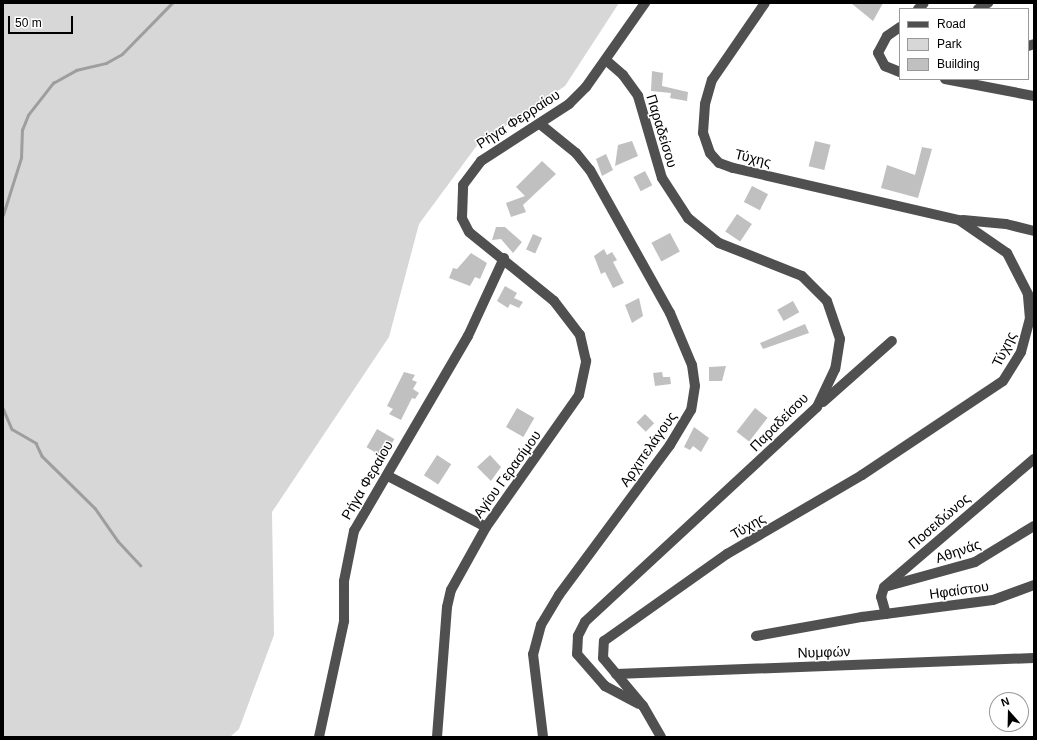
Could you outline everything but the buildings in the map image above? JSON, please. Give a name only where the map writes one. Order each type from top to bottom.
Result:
[{"type":"street","name":"Ρήγα Φερραίου","points":[[504,258],[469,232],[462,218],[463,185],[481,161],[569,104],[607,61],[645,3]]},
{"type":"street","name":"Τύχης","points":[[661,737],[643,706],[603,658],[604,641],[727,554],[862,475],[971,404],[1003,381],[1012,369],[1026,337],[1028,294],[1007,253],[959,220],[733,168],[719,163],[710,153],[703,133],[705,104],[712,80],[765,3]]},
{"type":"street","points":[[898,30],[881,44],[878,53],[885,66],[899,72]]},
{"type":"street","name":"Παραδείσου","points":[[607,61],[623,74],[638,96],[662,178],[688,218],[719,243],[802,276],[827,301],[838,326],[840,351],[817,407],[585,622],[578,636],[578,654],[605,686],[643,706]]},
{"type":"street","points":[[950,80],[1034,96]]},
{"type":"street","name":"Αρχιπελάγους","points":[[540,124],[576,153],[590,170],[670,313],[692,365],[696,386],[691,410],[670,445],[558,595],[541,626],[533,654],[543,737]]},
{"type":"street","points":[[959,220],[1006,224],[1034,231]]},
{"type":"street","name":"Ρήγα Φεραίου","points":[[319,737],[344,621],[348,549],[354,531],[388,476],[468,336],[504,258]]},
{"type":"street","name":"Αγίου Γερασίμου","points":[[437,737],[446,607],[460,571],[486,527],[579,395],[586,361],[580,335],[573,324],[554,301],[504,258]]},
{"type":"street","points":[[817,407],[892,341]]},
{"type":"street","name":"Ποσειδώνος","points":[[884,587],[1034,459]]},
{"type":"street","points":[[388,476],[486,527]]},
{"type":"street","name":"Αθηνάς","points":[[884,587],[970,564],[996,552],[1034,526]]},
{"type":"street","name":"Ηφαίστου","points":[[756,636],[886,614],[993,600],[1034,585]]},
{"type":"street","points":[[884,587],[881,597],[886,614]]},
{"type":"street","name":"Νυμφών","points":[[616,674],[1034,658]]},
{"type":"green space","points":[[3,3],[619,3],[565,86],[478,144],[419,224],[389,337],[272,512],[274,635],[239,729],[230,737],[3,737]]},
{"type":"waterway","points":[[3,215],[21,158],[22,130],[28,115],[53,83],[76,70],[106,63],[122,54],[172,3]]},
{"type":"waterway","points":[[3,408],[12,429],[36,443],[42,456],[95,508],[118,541],[140,565]]}]
